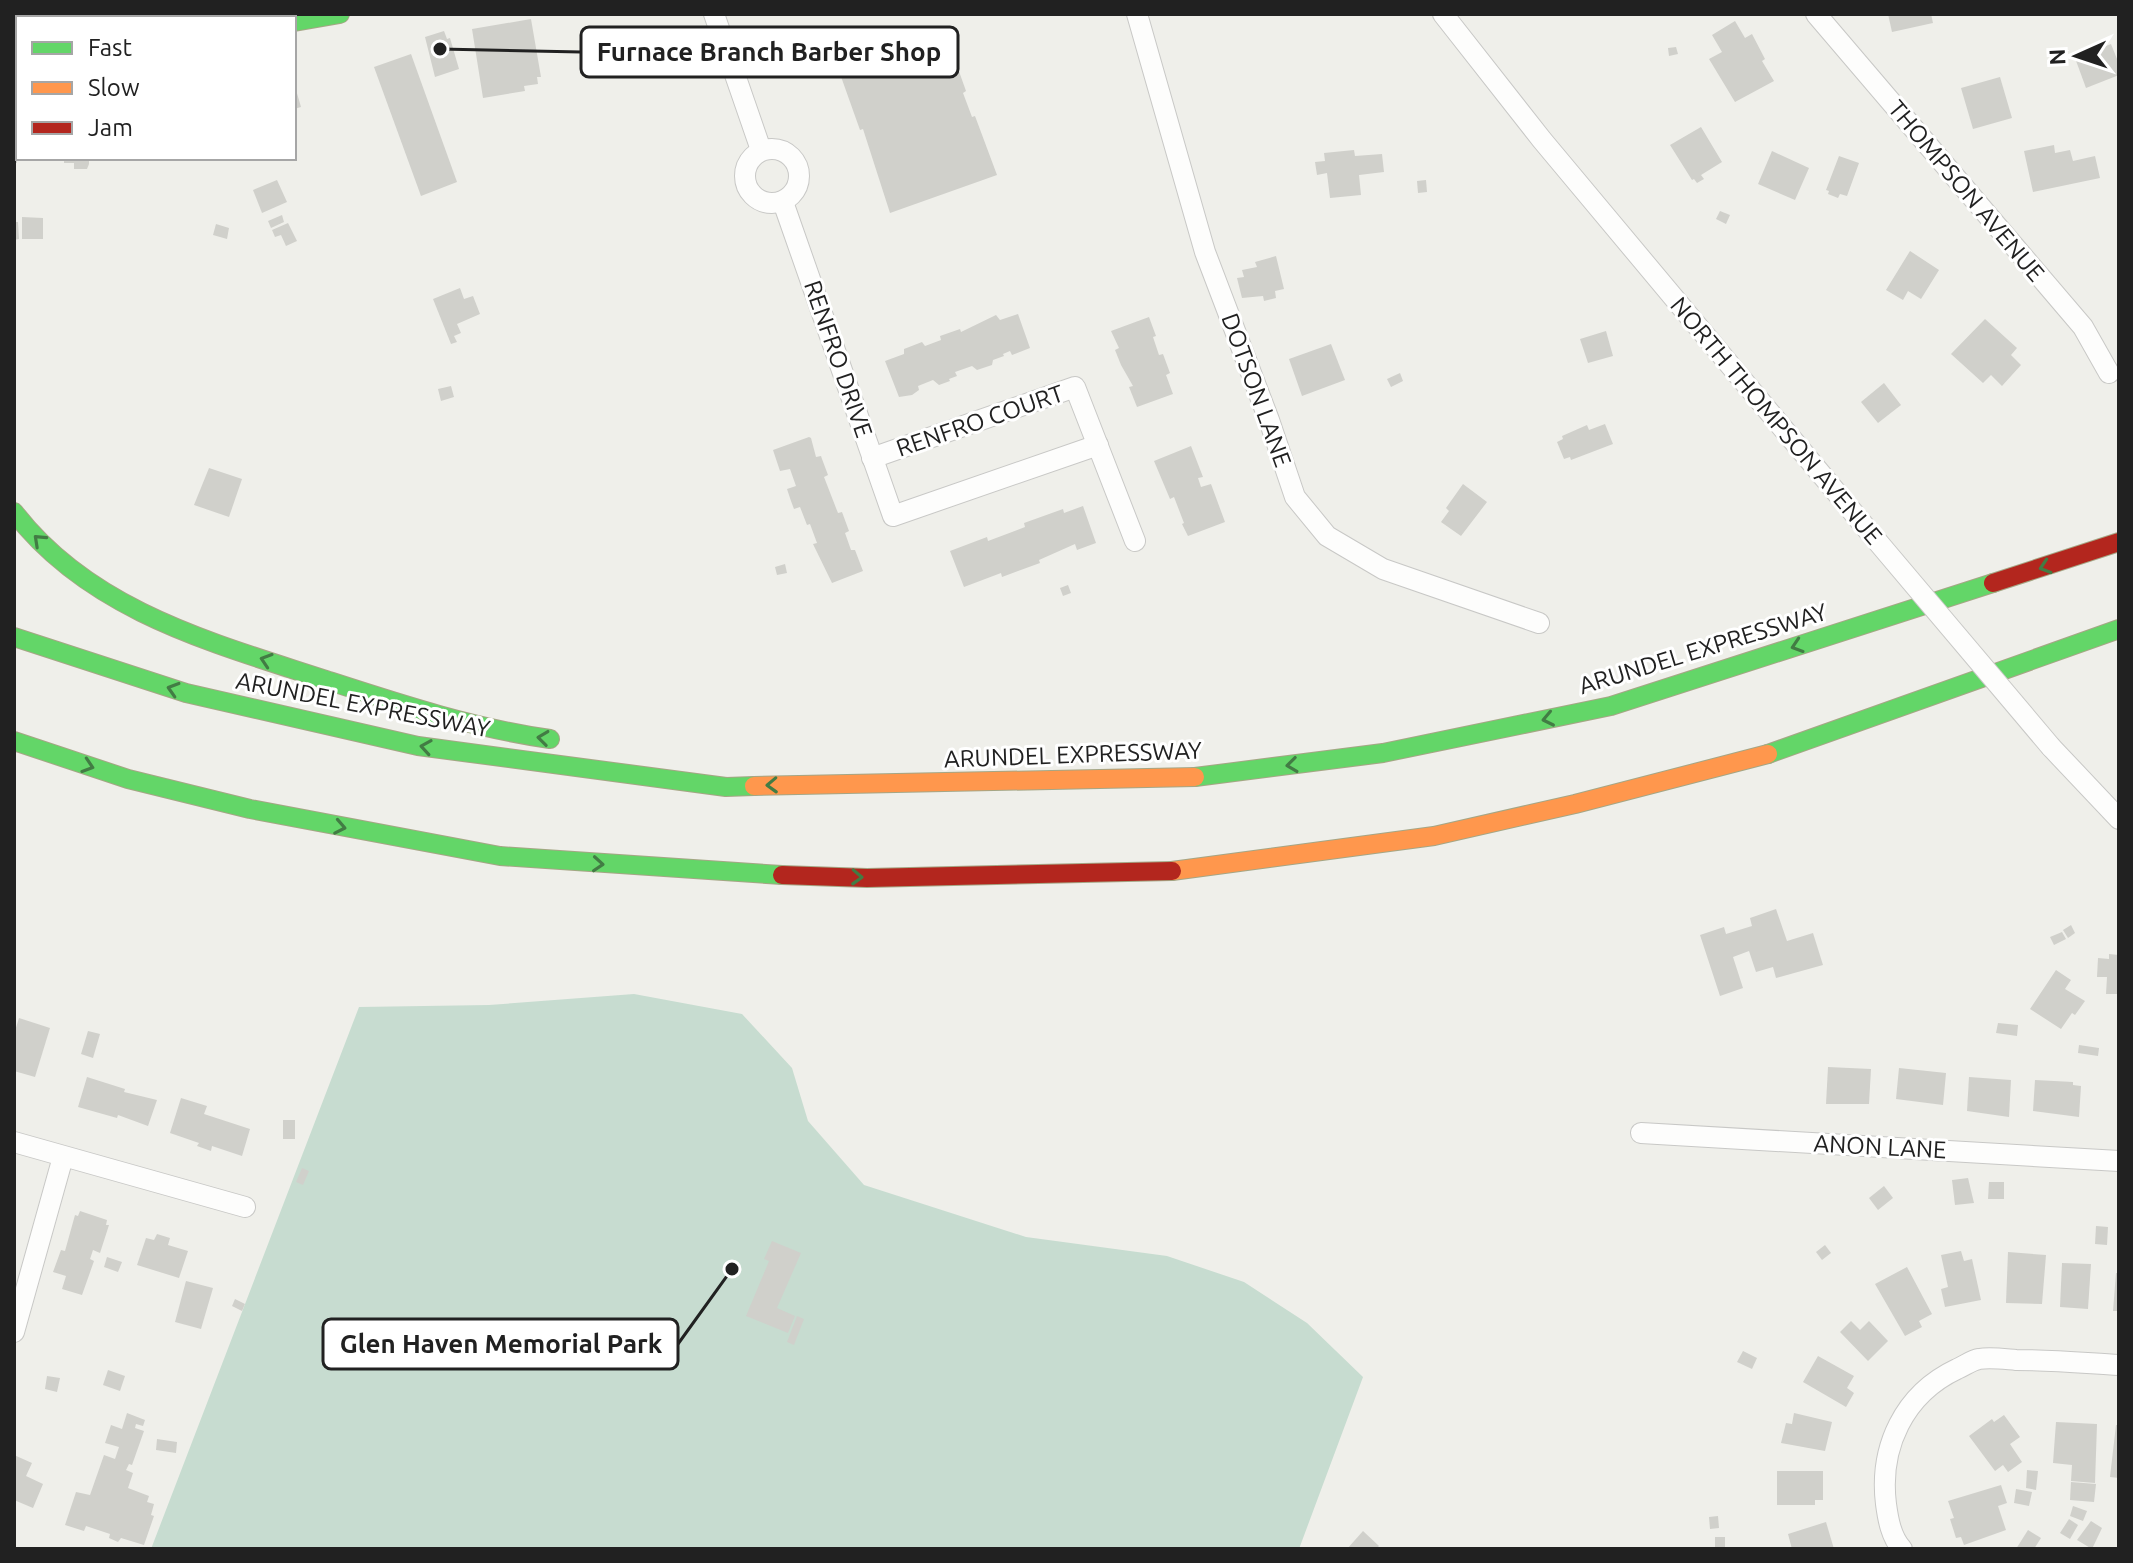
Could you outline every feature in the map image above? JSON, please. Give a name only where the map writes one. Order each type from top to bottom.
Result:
[{"type":"main road","points":[[296,22],[340,14]]},
{"type":"main road","points":[[14,512],[23,525],[68,567],[102,593],[190,635],[386,700],[524,736],[568,741]]},
{"type":"main road","name":"ARUNDEL EXPRESSWAY","points":[[14,637],[186,693],[418,746],[726,787],[1194,777],[1383,753],[1611,706],[2119,542]]},
{"type":"main road","points":[[14,741],[128,779],[250,809],[500,856],[735,873],[867,878],[1175,871],[1434,836],[1575,804],[1779,751],[2119,629]]},
{"type":"main road","points":[[625,754],[726,787]]},
{"type":"street","points":[[714,14],[761,150]]},
{"type":"street","name":"DOTSON LANE","points":[[1137,14],[1205,252],[1295,497],[1327,536],[1383,569],[1539,623]]},
{"type":"street","name":"NORTH THOMPSON AVENUE","points":[[1443,14],[1542,140],[1872,535],[2051,747],[2119,819]]},
{"type":"street","name":"THOMPSON AVENUE","points":[[1816,14],[2083,327],[2109,373]]},
{"type":"street","points":[[778,148],[793,157],[800,173],[796,190],[783,202],[766,203],[751,195],[744,179],[747,162],[761,150],[778,148]]},
{"type":"street","name":"RENFRO DRIVE","points":[[783,202],[893,516],[1098,445]]},
{"type":"street","name":"RENFRO COURT","points":[[872,458],[1075,387],[1135,541]]},
{"type":"street","name":"ANON LANE","points":[[1641,1133],[2119,1161]]},
{"type":"street","points":[[14,1142],[245,1207]]},
{"type":"street","points":[[14,1332],[63,1157]]},
{"type":"street","points":[[1902,1549],[1888,1520],[1883,1484],[1885,1459],[1897,1426],[1924,1389],[1941,1376],[1977,1359],[2119,1365]]},
{"type":"green space","points":[[634,994],[742,1014],[792,1068],[808,1121],[864,1185],[1026,1237],[1167,1256],[1244,1282],[1307,1323],[1363,1377],[1299,1549],[151,1549],[359,1007],[489,1005]]},
{"type":"building","points":[[1888,14],[1931,14],[1933,23],[1892,32]]},
{"type":"building","points":[[531,19],[541,77],[537,77],[538,84],[524,86],[525,91],[483,98],[472,29]]},
{"type":"building","points":[[1735,21],[1745,38],[1752,34],[1774,81],[1735,102],[1709,59],[1722,52],[1712,35]]},
{"type":"building","points":[[444,31],[447,39],[450,38],[459,69],[435,77],[425,37]]},
{"type":"building","points":[[945,32],[966,91],[963,93],[997,175],[890,213],[863,129],[860,130],[839,71]]},
{"type":"building","points":[[2111,44],[2119,64],[2119,75],[2086,88],[2075,58]]},
{"type":"building","points":[[1676,47],[1678,54],[1669,56],[1668,48]]},
{"type":"building","points":[[411,54],[457,182],[421,196],[374,67]]},
{"type":"building","points":[[2000,77],[2012,118],[1973,129],[1961,88]]},
{"type":"building","points":[[296,90],[301,107],[296,108]]},
{"type":"building","points":[[14,114],[17,160],[14,163]]},
{"type":"building","points":[[1701,127],[1722,162],[1701,175],[1704,179],[1697,183],[1670,145]]},
{"type":"building","points":[[2054,145],[2055,153],[2070,150],[2073,161],[2095,156],[2100,178],[2033,192],[2024,151]]},
{"type":"building","points":[[1354,150],[1355,156],[1382,154],[1384,172],[1359,175],[1361,195],[1330,198],[1327,173],[1317,175],[1315,162],[1325,161],[1324,153]]},
{"type":"building","points":[[1772,151],[1809,168],[1795,200],[1758,184]]},
{"type":"building","points":[[1839,156],[1859,163],[1847,196],[1840,194],[1838,198],[1826,190]]},
{"type":"building","points":[[64,160],[89,160],[87,169],[74,169],[74,163],[64,163]]},
{"type":"building","points":[[277,180],[287,202],[262,213],[253,190]]},
{"type":"building","points":[[1426,180],[1427,192],[1418,193],[1417,181]]},
{"type":"building","points":[[1720,211],[1730,215],[1726,224],[1716,219]]},
{"type":"building","points":[[282,215],[284,222],[271,228],[268,221]]},
{"type":"building","points":[[22,217],[43,218],[43,239],[22,239]]},
{"type":"building","points":[[14,222],[18,222],[19,239],[14,240]]},
{"type":"building","points":[[288,223],[297,241],[286,246],[281,235],[275,237],[272,230]]},
{"type":"building","points":[[216,224],[229,228],[227,239],[213,235]]},
{"type":"building","points":[[1910,251],[1939,270],[1921,299],[1908,291],[1903,300],[1886,290]]},
{"type":"building","points":[[1276,256],[1284,289],[1275,291],[1276,298],[1264,301],[1263,296],[1242,298],[1237,278],[1244,277],[1242,270],[1257,267],[1255,262]]},
{"type":"building","points":[[460,288],[464,299],[473,296],[480,314],[457,324],[461,333],[454,336],[457,342],[451,344],[433,299]]},
{"type":"building","points":[[1018,314],[1030,348],[1012,355],[1010,351],[993,360],[992,365],[977,370],[972,366],[955,372],[957,376],[950,381],[939,385],[933,380],[918,386],[919,390],[912,395],[899,397],[885,361],[904,354],[904,349],[922,342],[925,346],[941,340],[940,336],[960,329],[961,332],[996,315],[1000,320]]},
{"type":"building","points":[[1149,317],[1159,355],[1163,354],[1170,373],[1166,375],[1173,394],[1137,407],[1129,387],[1133,386],[1115,350],[1119,348],[1111,331]]},
{"type":"building","points":[[1985,319],[2017,348],[2011,355],[2021,365],[2002,386],[1991,375],[1983,383],[1951,354]]},
{"type":"building","points":[[1606,331],[1613,356],[1588,363],[1580,339]]},
{"type":"building","points":[[1331,344],[1345,380],[1302,396],[1289,359]]},
{"type":"building","points":[[1400,373],[1403,381],[1391,387],[1387,379]]},
{"type":"building","points":[[1884,383],[1901,405],[1878,423],[1861,402]]},
{"type":"building","points":[[451,386],[454,397],[441,401],[438,389]]},
{"type":"building","points":[[1605,424],[1613,444],[1571,460],[1570,457],[1564,459],[1557,442],[1563,439],[1562,436],[1587,425],[1589,430]]},
{"type":"building","points":[[809,437],[816,457],[821,456],[828,475],[824,477],[838,513],[842,512],[849,531],[845,533],[851,550],[855,550],[863,571],[832,583],[813,544],[817,543],[810,524],[807,525],[800,507],[794,509],[791,501],[787,489],[796,486],[790,469],[780,471],[773,450]]},
{"type":"building","points":[[1191,446],[1203,477],[1198,478],[1201,487],[1211,484],[1225,522],[1188,536],[1174,497],[1170,499],[1154,461]]},
{"type":"building","points":[[209,468],[242,479],[229,517],[194,505]]},
{"type":"building","points":[[1463,484],[1487,502],[1461,536],[1441,522],[1449,511],[1446,508]]},
{"type":"building","points":[[1083,506],[1096,543],[1077,550],[1075,544],[1039,560],[1040,563],[964,587],[950,551],[987,537],[988,541],[1025,527],[1024,523],[1063,509],[1064,513]]},
{"type":"building","points":[[785,564],[787,573],[777,575],[775,567]]},
{"type":"building","points":[[1068,585],[1071,593],[1063,596],[1060,588]]},
{"type":"building","points":[[1776,909],[1787,941],[1813,933],[1823,965],[1776,978],[1773,967],[1756,972],[1749,951],[1733,957],[1743,988],[1720,996],[1700,935],[1724,927],[1726,934],[1752,926],[1750,918]]},
{"type":"building","points":[[2071,925],[2075,933],[2068,938],[2063,930]]},
{"type":"building","points":[[2062,932],[2066,939],[2054,945],[2050,937]]},
{"type":"building","points":[[2109,954],[2119,955],[2119,994],[2106,994],[2107,977],[2097,977],[2098,958],[2109,959]]},
{"type":"building","points":[[2056,970],[2071,980],[2065,989],[2085,1001],[2061,1029],[2030,1009]]},
{"type":"building","points":[[19,1018],[50,1028],[35,1077],[14,1071],[14,1034]]},
{"type":"building","points":[[1998,1023],[2018,1025],[2017,1036],[1996,1033]]},
{"type":"building","points":[[88,1031],[100,1034],[93,1058],[81,1054]]},
{"type":"building","points":[[2079,1045],[2099,1048],[2098,1056],[2078,1053]]},
{"type":"building","points":[[1828,1067],[1871,1069],[1869,1104],[1826,1104]]},
{"type":"building","points":[[1899,1068],[1946,1073],[1943,1105],[1896,1099]]},
{"type":"building","points":[[87,1077],[125,1089],[124,1092],[157,1100],[148,1126],[118,1115],[117,1118],[78,1107]]},
{"type":"building","points":[[1969,1077],[2011,1080],[2009,1117],[1967,1111]]},
{"type":"building","points":[[2035,1080],[2073,1082],[2073,1085],[2081,1086],[2079,1117],[2033,1111]]},
{"type":"building","points":[[181,1098],[207,1106],[204,1114],[250,1129],[242,1156],[212,1146],[211,1151],[197,1146],[199,1143],[170,1133]]},
{"type":"building","points":[[283,1120],[295,1120],[295,1139],[283,1139]]},
{"type":"building","points":[[302,1168],[309,1171],[303,1185],[296,1182]]},
{"type":"building","points":[[1968,1178],[1974,1203],[1955,1205],[1952,1180]]},
{"type":"building","points":[[1989,1182],[2004,1182],[2004,1199],[1988,1199]]},
{"type":"building","points":[[1884,1186],[1893,1198],[1878,1210],[1869,1198]]},
{"type":"building","points":[[80,1211],[107,1220],[106,1225],[109,1225],[100,1253],[93,1250],[90,1259],[94,1261],[82,1295],[62,1289],[66,1276],[53,1272],[61,1250],[65,1251],[75,1215],[78,1216]]},
{"type":"building","points":[[2096,1226],[2108,1227],[2107,1245],[2095,1244]]},
{"type":"building","points":[[157,1234],[170,1238],[168,1245],[188,1251],[179,1278],[137,1265],[146,1238],[154,1240]]},
{"type":"building","points":[[772,1241],[801,1253],[777,1308],[795,1316],[788,1333],[746,1316],[769,1261],[764,1259]]},
{"type":"building","points":[[1825,1245],[1831,1253],[1822,1260],[1816,1252]]},
{"type":"building","points":[[1961,1251],[1964,1261],[1972,1259],[1981,1300],[1945,1307],[1941,1289],[1948,1287],[1941,1255]]},
{"type":"building","points":[[2008,1252],[2046,1255],[2042,1304],[2006,1303]]},
{"type":"building","points":[[107,1257],[122,1262],[118,1272],[104,1267]]},
{"type":"building","points":[[2062,1263],[2091,1264],[2088,1309],[2060,1307]]},
{"type":"building","points":[[1907,1267],[1932,1314],[1919,1321],[1922,1327],[1905,1336],[1875,1284]]},
{"type":"building","points":[[2116,1273],[2119,1273],[2119,1311],[2113,1311]]},
{"type":"building","points":[[186,1281],[213,1288],[201,1329],[175,1322]]},
{"type":"building","points":[[235,1299],[245,1304],[242,1311],[232,1306]]},
{"type":"building","points":[[797,1316],[804,1319],[794,1345],[787,1342]]},
{"type":"building","points":[[1851,1321],[1860,1330],[1869,1321],[1888,1341],[1868,1361],[1840,1332]]},
{"type":"building","points":[[1743,1351],[1757,1358],[1752,1369],[1737,1362]]},
{"type":"building","points":[[1818,1356],[1854,1376],[1847,1388],[1854,1393],[1846,1407],[1803,1382]]},
{"type":"building","points":[[108,1370],[125,1376],[120,1391],[103,1385]]},
{"type":"building","points":[[47,1376],[60,1378],[57,1392],[45,1389]]},
{"type":"building","points":[[127,1413],[145,1420],[143,1426],[136,1424],[135,1428],[144,1431],[132,1465],[129,1464],[126,1470],[133,1473],[128,1488],[149,1496],[147,1502],[154,1504],[151,1515],[154,1516],[144,1545],[121,1538],[118,1542],[109,1538],[110,1534],[86,1526],[84,1531],[65,1525],[76,1492],[90,1495],[104,1455],[115,1459],[119,1447],[105,1443],[111,1425],[122,1429]]},
{"type":"building","points":[[1794,1413],[1832,1422],[1825,1451],[1781,1443],[1786,1423],[1792,1424]]},
{"type":"building","points":[[2004,1415],[2020,1437],[2010,1444],[2022,1462],[2008,1472],[2003,1465],[1995,1471],[1969,1436],[1992,1419],[1994,1422]]},
{"type":"building","points":[[2056,1422],[2097,1424],[2095,1483],[2071,1481],[2072,1465],[2053,1463]]},
{"type":"building","points":[[2116,1425],[2119,1425],[2119,1478],[2110,1477]]},
{"type":"building","points":[[157,1439],[177,1442],[176,1453],[156,1450]]},
{"type":"building","points":[[14,1455],[32,1463],[26,1476],[43,1484],[33,1508],[14,1500]]},
{"type":"building","points":[[2027,1470],[2038,1471],[2036,1490],[2026,1488]]},
{"type":"building","points":[[1777,1471],[1823,1471],[1823,1500],[1815,1500],[1815,1505],[1777,1505]]},
{"type":"building","points":[[2071,1482],[2096,1484],[2094,1502],[2070,1500]]},
{"type":"building","points":[[2001,1485],[2007,1503],[1998,1506],[2006,1530],[1964,1545],[1961,1537],[1956,1538],[1948,1501]]},
{"type":"building","points":[[2016,1489],[2032,1492],[2029,1506],[2014,1503]]},
{"type":"building","points":[[2073,1506],[2087,1511],[2083,1521],[2070,1516]]},
{"type":"building","points":[[1718,1516],[1719,1528],[1710,1529],[1709,1517]]},
{"type":"building","points":[[2069,1519],[2078,1525],[2070,1539],[2060,1533]]},
{"type":"building","points":[[2091,1521],[2102,1528],[2092,1549],[2077,1540]]},
{"type":"building","points":[[1826,1522],[1834,1549],[1792,1549],[1788,1534]]},
{"type":"building","points":[[2028,1530],[2041,1538],[2034,1549],[2016,1549]]},
{"type":"building","points":[[1363,1531],[1379,1546],[1376,1549],[1347,1549]]},
{"type":"building","points":[[1715,1537],[1725,1537],[1725,1549],[1715,1549]]},
{"type":"traffic: fast","points":[[63,16],[79,14]]},
{"type":"traffic: fast","points":[[296,22],[340,14]]},
{"type":"traffic: fast","points":[[14,512],[45,546],[79,575],[116,599],[198,637],[409,706],[493,729],[550,739]]},
{"type":"traffic: fast","points":[[1195,777],[1383,753],[1611,706],[1993,583]]},
{"type":"traffic: fast","points":[[1768,754],[2119,629]]},
{"type":"traffic: fast","points":[[14,637],[186,693],[418,746],[726,787],[754,786]]},
{"type":"traffic: fast","points":[[14,741],[128,779],[250,809],[500,856],[782,875]]},
{"type":"traffic: slow","points":[[1172,871],[1434,836],[1575,804],[1768,754]]},
{"type":"traffic: slow","points":[[754,786],[1195,777]]},
{"type":"traffic: jam","points":[[1993,583],[2119,542]]},
{"type":"traffic: jam","points":[[782,875],[867,878],[1172,871]]},
{"type":"place","name":"Furnace Branch Barber Shop","points":[[440,49]]},
{"type":"place","name":"Glen Haven Memorial Park","points":[[732,1269]]}]
